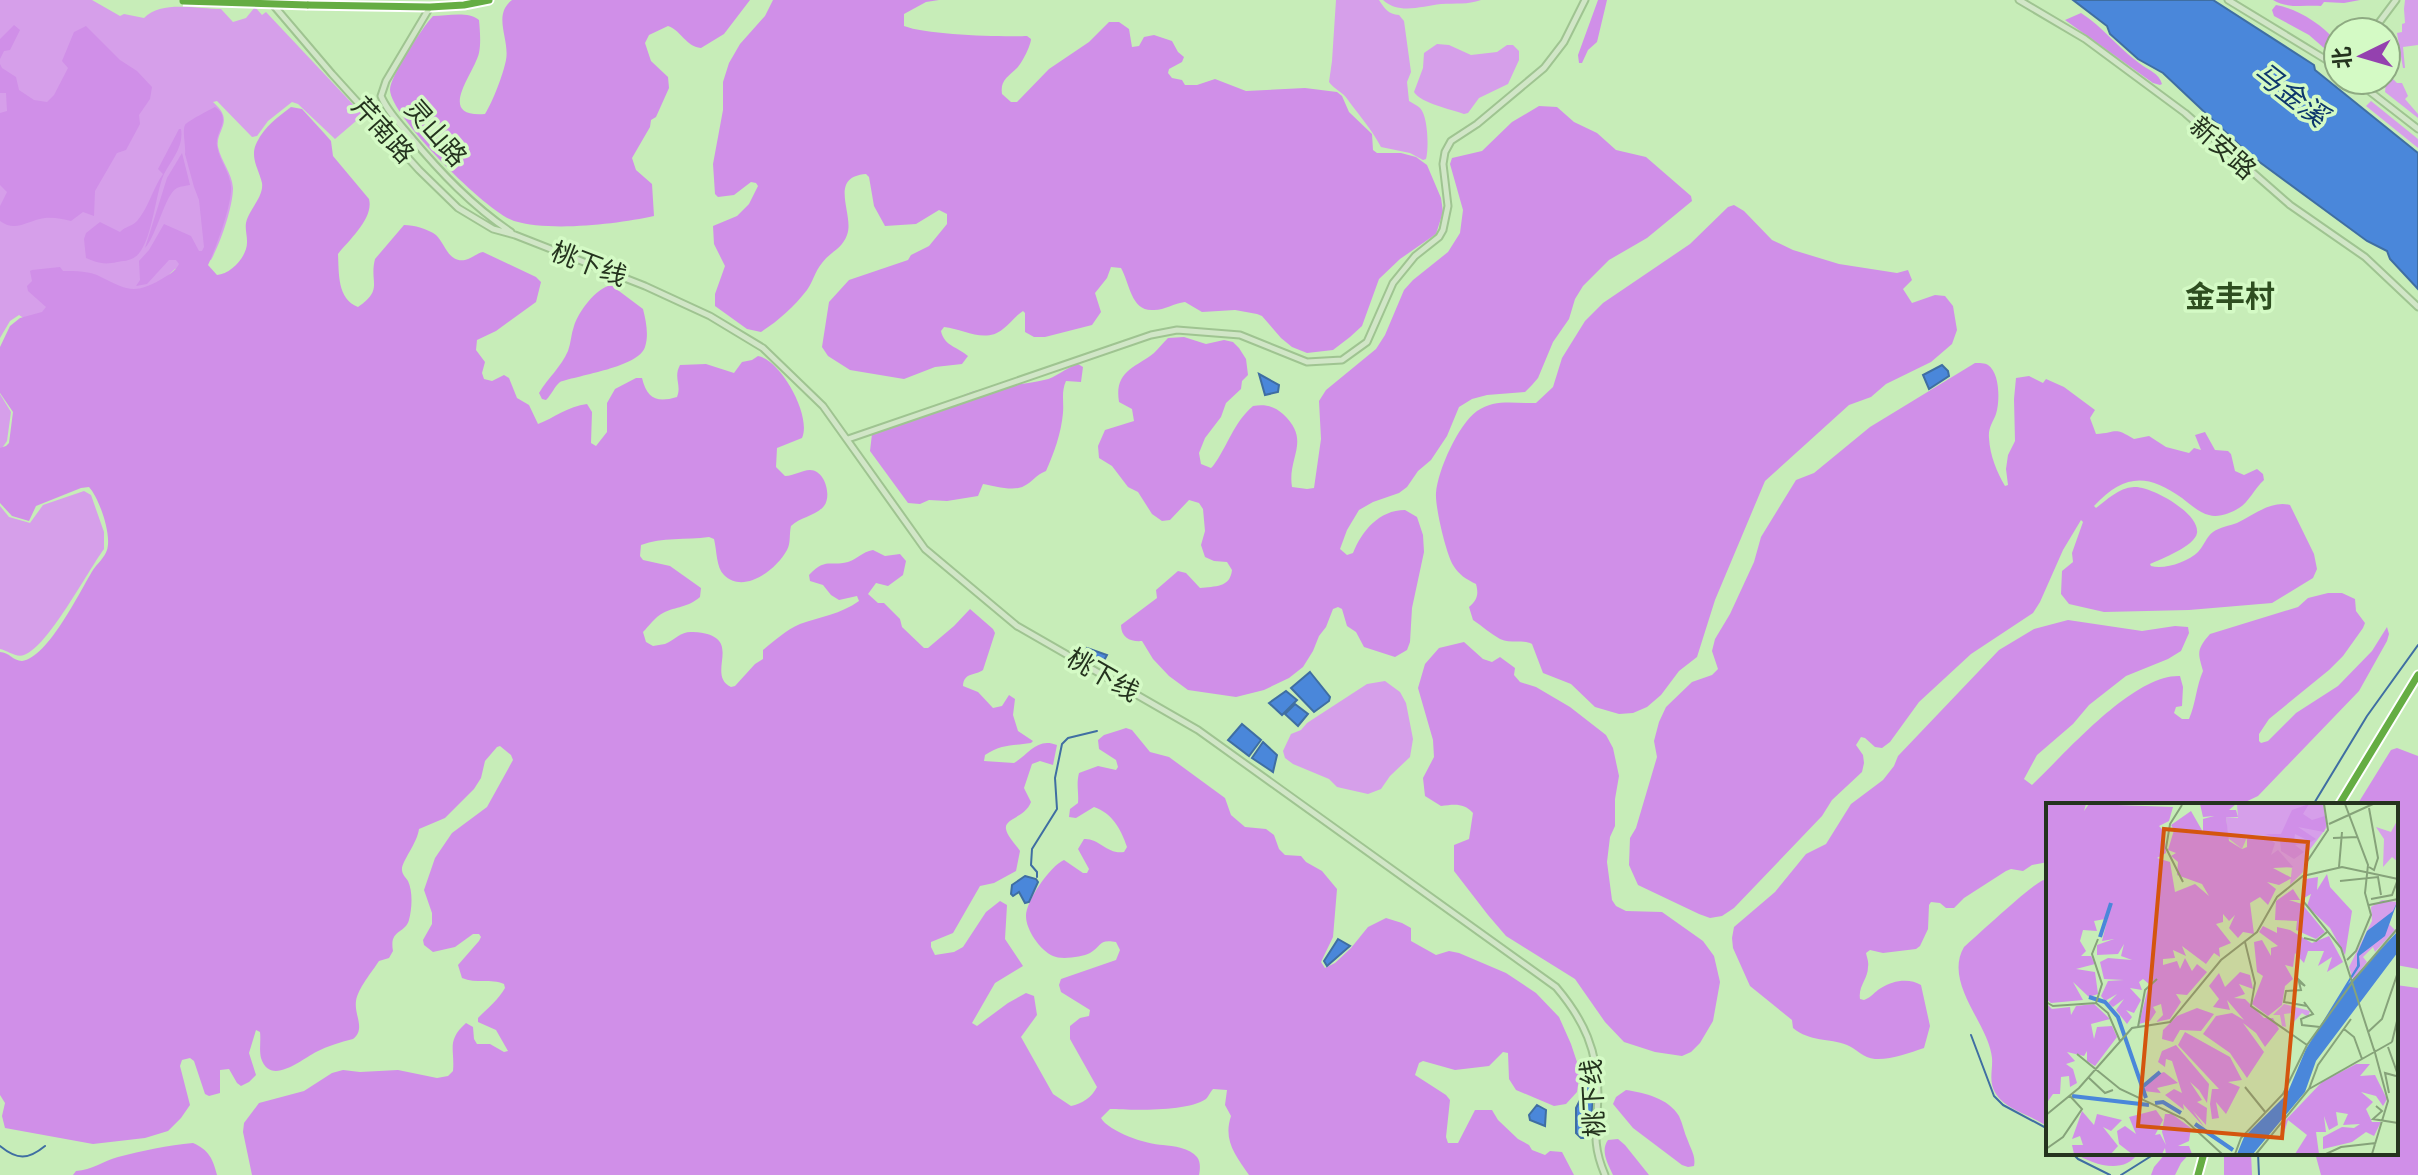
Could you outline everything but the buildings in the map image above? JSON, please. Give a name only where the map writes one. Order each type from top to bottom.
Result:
[{"type":"highway","points":[[176,0],[430,7],[489,0]]},
{"type":"highway","points":[[2340,803],[2418,675]]},
{"type":"highway","points":[[2198,1175],[2203,1155]]},
{"type":"main road","name":"芹南路","points":[[269,0],[419,170],[458,208],[493,229],[515,235]]},
{"type":"main road","points":[[848,439],[1151,335],[1177,330],[1240,335],[1307,362],[1342,360],[1367,342],[1393,283],[1415,256],[1439,237],[1448,206],[1443,164],[1451,141],[1477,124],[1544,68],[1564,42],[1585,0]]},
{"type":"main road","name":"新安路","points":[[2019,0],[2085,39],[2185,113],[2290,205],[2365,257],[2418,307]]},
{"type":"main road","points":[[2228,0],[2322,57]]},
{"type":"main road","name":"灵山路","points":[[430,7],[386,81],[381,96],[424,152],[468,198],[488,217],[515,235]]},
{"type":"main road","points":[[2376,96],[2418,129]]},
{"type":"main road","name":"桃下线","points":[[515,235],[645,286],[710,316],[763,348],[823,406],[925,549],[1017,626],[1198,730],[1556,987],[1585,1028],[1596,1063],[1595,1142],[1605,1175]]},
{"type":"shaded area","points":[[0,0],[92,0],[120,16],[144,18],[151,12],[170,7],[221,9],[233,22],[246,18],[255,7],[262,15],[266,12],[363,115],[335,139],[292,102],[268,121],[257,136],[252,137],[217,101],[213,102],[223,115],[218,147],[233,188],[225,225],[211,260],[175,269],[148,294],[33,324],[19,315],[10,321],[0,338]]},
{"type":"shaded area","points":[[512,0],[750,0],[724,34],[701,48],[668,26],[649,35],[645,43],[651,61],[668,77],[669,88],[632,158],[636,170],[652,184],[654,216],[565,226],[514,221],[464,183],[406,121],[395,103],[391,83],[407,52],[433,16],[463,15],[479,20],[479,53],[460,102],[462,109],[470,113],[485,114],[505,66],[507,52],[502,20],[506,6]]},
{"type":"shaded area","points":[[773,0],[939,0],[926,2],[904,14],[904,26],[982,36],[1027,36],[1031,39],[1026,54],[1002,85],[1002,94],[1011,102],[1017,102],[1049,69],[1089,42],[1109,22],[1119,22],[1129,29],[1132,47],[1139,46],[1144,37],[1154,35],[1172,41],[1184,57],[1168,73],[1185,85],[1215,79],[1246,91],[1305,88],[1337,92],[1349,112],[1372,134],[1373,150],[1416,157],[1427,165],[1441,198],[1443,212],[1436,234],[1400,259],[1379,279],[1362,326],[1333,350],[1307,353],[1292,347],[1257,314],[1235,310],[1202,312],[1185,302],[1158,310],[1140,307],[1121,268],[1111,267],[1095,293],[1101,312],[1092,325],[1034,337],[1025,332],[1023,311],[1003,329],[989,335],[944,327],[941,331],[945,340],[968,356],[962,364],[935,367],[904,379],[850,370],[828,356],[822,347],[829,302],[849,280],[908,260],[911,255],[929,246],[947,224],[947,214],[939,210],[916,224],[885,226],[874,206],[869,177],[866,174],[854,177],[845,189],[849,227],[845,240],[822,263],[807,290],[786,313],[761,332],[747,329],[715,306],[715,294],[725,266],[714,244],[713,226],[737,216],[749,204],[758,186],[751,182],[734,195],[718,197],[715,194],[713,164],[723,110],[723,82],[740,44],[765,16]]},
{"type":"shaded area","points":[[1336,0],[1379,0],[1387,10],[1404,21],[1411,72],[1407,82],[1409,101],[1420,108],[1425,118],[1428,140],[1426,159],[1381,147],[1346,97],[1329,82]]},
{"type":"shaded area","points":[[1383,0],[1481,0],[1403,8],[1389,5]]},
{"type":"shaded area","points":[[1598,0],[1607,0],[1597,42],[1579,63],[1578,55]]},
{"type":"shaded area","points":[[2273,0],[2360,0],[2302,6],[2284,5]]},
{"type":"shaded area","points":[[2405,0],[2418,0],[2418,45],[2403,47],[2403,68],[2402,24],[2405,23]]},
{"type":"shaded area","points":[[2276,5],[2293,10],[2322,27],[2322,46],[2309,35],[2274,16],[2272,10]]},
{"type":"shaded area","points":[[2081,13],[2131,57],[2156,74],[2162,84],[2153,83],[2065,20]]},
{"type":"shaded area","points":[[14,25],[20,30],[10,50],[4,51],[0,59],[0,39]]},
{"type":"shaded area","points":[[86,26],[152,87],[150,99],[139,115],[140,124],[126,150],[117,153],[95,191],[94,216],[83,212],[71,221],[48,218],[11,226],[0,221],[0,206],[7,192],[0,185],[0,113],[7,111],[6,93],[0,93],[0,64],[16,77],[19,90],[34,100],[47,102],[68,68],[62,61],[74,32]]},
{"type":"shaded area","points":[[1437,44],[1449,45],[1471,55],[1497,52],[1507,45],[1513,45],[1519,51],[1519,60],[1508,84],[1479,98],[1464,114],[1429,102],[1414,92],[1423,68],[1424,53]]},
{"type":"shaded area","points":[[2402,83],[2408,96],[2405,99],[2418,118],[2390,96],[2402,96]]},
{"type":"shaded area","points":[[2371,101],[2418,139],[2418,148],[2366,106]]},
{"type":"shaded area","points":[[1539,106],[1557,107],[1574,122],[1597,133],[1616,150],[1646,157],[1691,196],[1692,201],[1647,238],[1609,260],[1583,286],[1538,378],[1525,392],[1487,395],[1459,407],[1447,436],[1407,487],[1359,510],[1340,549],[1347,555],[1353,553],[1361,537],[1379,518],[1405,510],[1417,517],[1424,552],[1407,650],[1395,657],[1364,647],[1356,632],[1347,626],[1342,609],[1338,607],[1333,609],[1303,667],[1289,678],[1264,690],[1236,697],[1188,690],[1153,659],[1142,641],[1125,636],[1121,625],[1157,598],[1156,590],[1178,571],[1186,573],[1200,588],[1225,583],[1232,570],[1227,562],[1205,557],[1201,545],[1205,531],[1203,509],[1199,503],[1189,500],[1170,520],[1162,521],[1152,514],[1138,492],[1128,487],[1112,466],[1099,458],[1098,446],[1105,430],[1134,421],[1132,409],[1119,402],[1118,392],[1123,377],[1168,338],[1184,337],[1206,344],[1224,340],[1233,342],[1246,359],[1248,375],[1205,438],[1199,453],[1201,464],[1213,466],[1240,420],[1253,406],[1269,406],[1283,414],[1296,433],[1292,487],[1314,488],[1321,439],[1319,401],[1326,390],[1376,349],[1404,290],[1448,252],[1460,233],[1463,210],[1450,164],[1452,158],[1482,151],[1512,122]]},
{"type":"shaded area","points":[[215,107],[223,121],[217,146],[231,187],[226,215],[208,265],[217,275],[238,263],[247,247],[246,223],[262,188],[254,158],[260,136],[291,107],[302,109],[331,141],[333,156],[369,199],[365,221],[338,254],[340,285],[351,303],[358,307],[371,295],[375,259],[404,225],[436,235],[448,252],[459,260],[483,252],[541,282],[536,302],[496,331],[477,340],[476,350],[485,362],[484,379],[492,381],[504,375],[509,378],[517,398],[529,405],[538,424],[587,404],[592,412],[591,443],[596,446],[607,432],[607,403],[615,389],[636,378],[642,378],[650,395],[664,400],[677,397],[680,365],[706,364],[734,373],[742,362],[758,356],[776,367],[799,403],[804,428],[802,438],[777,448],[776,467],[785,476],[807,470],[820,474],[826,484],[826,502],[817,512],[791,526],[788,547],[782,557],[768,572],[750,581],[732,580],[721,572],[714,539],[709,537],[641,545],[640,556],[643,560],[670,566],[701,588],[700,597],[695,601],[655,619],[643,632],[646,642],[653,646],[665,644],[689,632],[709,635],[718,640],[722,647],[721,673],[724,681],[731,687],[735,686],[763,659],[763,650],[785,632],[859,601],[857,596],[839,600],[823,585],[810,581],[809,575],[815,569],[824,564],[848,562],[873,550],[885,556],[900,554],[906,561],[903,575],[888,586],[876,583],[868,594],[878,603],[884,603],[900,619],[902,627],[924,648],[954,626],[970,609],[993,629],[995,633],[983,670],[968,676],[963,686],[978,692],[993,708],[1002,706],[1009,695],[1015,699],[1013,715],[1018,731],[1033,741],[997,749],[985,755],[984,761],[1014,763],[1039,745],[1057,745],[1053,765],[1040,761],[1032,764],[1024,788],[1031,802],[1006,825],[1008,835],[1020,851],[1016,871],[994,883],[980,886],[953,933],[931,942],[931,947],[935,955],[954,952],[963,947],[986,912],[1000,901],[1007,905],[1005,939],[1023,966],[995,983],[972,1023],[977,1026],[1026,993],[1034,996],[1037,1015],[1021,1037],[1053,1094],[1071,1106],[1086,1100],[1097,1087],[1070,1039],[1070,1026],[1080,1018],[1089,1016],[1090,1010],[1061,992],[1061,979],[1116,960],[1120,950],[1116,942],[1106,941],[1082,956],[1053,956],[1031,933],[1027,910],[1046,876],[1064,860],[1087,873],[1089,869],[1078,849],[1084,839],[1118,852],[1124,852],[1127,847],[1115,822],[1106,813],[1094,807],[1076,818],[1069,817],[1070,809],[1078,803],[1079,773],[1098,766],[1116,770],[1118,767],[1116,760],[1099,749],[1098,740],[1126,728],[1132,730],[1150,752],[1169,757],[1225,798],[1231,815],[1245,827],[1266,829],[1274,835],[1285,855],[1301,856],[1322,871],[1337,889],[1333,937],[1321,962],[1325,968],[1351,948],[1368,927],[1386,918],[1411,928],[1411,941],[1436,955],[1449,951],[1459,953],[1506,973],[1536,993],[1559,1017],[1580,1071],[1577,1092],[1566,1104],[1554,1106],[1516,1090],[1509,1079],[1508,1053],[1503,1052],[1489,1066],[1455,1070],[1423,1061],[1419,1063],[1415,1075],[1450,1100],[1448,1143],[1458,1143],[1475,1110],[1492,1110],[1498,1120],[1532,1150],[1545,1155],[1550,1151],[1562,1152],[1574,1175],[1249,1175],[1229,1140],[1231,1116],[1225,1105],[1227,1090],[1213,1089],[1206,1099],[1186,1106],[1110,1109],[1101,1118],[1111,1128],[1129,1136],[1190,1151],[1199,1161],[1199,1175],[252,1175],[243,1132],[244,1123],[259,1103],[304,1091],[332,1073],[343,1070],[398,1070],[437,1078],[448,1076],[453,1071],[454,1040],[466,1023],[473,1027],[477,1044],[490,1044],[508,1051],[496,1030],[478,1022],[478,1018],[505,988],[504,984],[462,978],[458,965],[479,941],[479,934],[473,934],[455,947],[433,952],[424,945],[423,940],[432,924],[432,913],[424,890],[435,858],[452,833],[487,807],[513,760],[500,746],[485,761],[481,778],[474,789],[445,818],[419,829],[402,867],[411,895],[409,920],[395,935],[389,958],[379,961],[359,991],[356,1006],[359,1031],[353,1039],[334,1044],[279,1071],[265,1066],[260,1052],[260,1032],[256,1030],[249,1053],[256,1075],[241,1086],[229,1069],[220,1070],[220,1093],[209,1096],[205,1094],[194,1061],[190,1058],[182,1060],[180,1066],[190,1105],[168,1131],[145,1138],[93,1144],[5,1128],[2,1116],[5,1103],[0,1095],[0,652],[22,661],[42,648],[105,555],[108,535],[97,499],[89,487],[36,506],[29,521],[12,516],[0,503],[0,448],[9,443],[13,412],[0,393],[0,347],[10,326],[20,318],[42,312],[46,307],[28,291],[32,270],[60,267],[63,271],[93,274],[130,289],[143,288],[168,275],[179,264],[176,260],[169,260],[147,284],[136,286],[140,280],[139,261],[164,224],[191,236],[199,251],[202,251],[199,200],[185,154],[184,128],[190,121]]},
{"type":"shaded area","points":[[179,129],[179,147],[164,174],[141,251],[131,259],[112,263],[86,258],[86,233],[100,222],[120,232],[141,216],[163,174],[158,169]]},
{"type":"shaded area","points":[[182,153],[190,185],[173,192],[145,248],[167,178]]},
{"type":"shaded area","points":[[1734,205],[1772,240],[1793,250],[1839,264],[1897,273],[1908,270],[1912,280],[1903,289],[1912,303],[1935,295],[1945,296],[1953,306],[1957,330],[1952,344],[1931,362],[1886,384],[1871,397],[1849,405],[1765,481],[1715,600],[1697,657],[1679,671],[1661,695],[1647,707],[1633,713],[1619,714],[1595,707],[1571,684],[1543,673],[1532,644],[1500,639],[1473,620],[1469,607],[1477,597],[1476,584],[1460,574],[1450,559],[1437,508],[1438,483],[1450,449],[1463,426],[1477,411],[1491,404],[1536,403],[1553,387],[1562,358],[1585,321],[1603,303],[1690,244],[1728,207]]},
{"type":"shaded area","points":[[611,285],[643,309],[647,333],[645,347],[632,360],[620,365],[560,382],[546,400],[542,399],[539,393],[565,357],[580,314],[588,301]]},
{"type":"shaded area","points":[[1975,363],[1988,365],[1997,381],[1997,408],[1989,438],[1994,464],[2005,486],[2008,485],[2008,455],[2015,441],[2016,378],[2029,376],[2043,383],[2046,379],[2064,387],[2095,410],[2090,418],[2096,434],[2118,431],[2134,439],[2149,436],[2166,447],[2189,453],[2194,448],[2201,450],[2195,435],[2205,432],[2215,450],[2231,454],[2235,471],[2244,475],[2257,469],[2263,474],[2264,480],[2245,503],[2236,510],[2213,516],[2158,484],[2147,481],[2126,483],[2105,495],[2094,506],[2096,508],[2123,490],[2142,488],[2173,502],[2191,517],[2196,525],[2195,538],[2151,566],[2182,562],[2194,556],[2216,530],[2270,506],[2283,504],[2290,505],[2314,554],[2317,569],[2313,578],[2272,603],[2189,610],[2104,612],[2069,604],[2061,594],[2062,571],[2073,562],[2072,553],[2083,522],[2081,520],[2033,613],[1971,654],[1919,702],[1890,742],[1882,748],[1861,737],[1856,745],[1863,755],[1862,772],[1832,800],[1822,816],[1734,908],[1722,916],[1710,918],[1638,885],[1629,865],[1630,838],[1636,828],[1657,757],[1654,741],[1659,722],[1666,707],[1692,682],[1712,675],[1718,669],[1712,651],[1715,639],[1754,562],[1761,537],[1796,480],[1814,473],[1870,427]]},
{"type":"shaded area","points":[[1078,364],[1083,367],[1081,382],[1066,381],[1061,428],[1046,471],[1020,488],[983,484],[978,496],[908,503],[870,451],[872,434],[896,419],[943,410],[966,394],[978,390],[1048,379]]},
{"type":"shaded area","points":[[0,394],[11,412],[7,441],[0,451]]},
{"type":"shaded area","points":[[84,491],[91,495],[104,532],[104,549],[55,624],[34,649],[21,656],[0,649],[0,506],[9,517],[30,523],[43,505]]},
{"type":"shaded area","points":[[2342,593],[2355,599],[2356,611],[2365,623],[2343,656],[2329,670],[2269,719],[2259,734],[2261,743],[2268,741],[2296,713],[2338,686],[2372,651],[2387,627],[2389,634],[2359,691],[2258,796],[2243,803],[2046,803],[2046,862],[2032,865],[2023,871],[2006,871],[1954,908],[1931,902],[1928,929],[1916,949],[1883,953],[1870,950],[1866,953],[1868,971],[1860,990],[1860,999],[1867,999],[1886,985],[1896,982],[1912,981],[1921,985],[1930,1026],[1924,1048],[1875,1059],[1847,1045],[1806,1036],[1793,1028],[1792,1020],[1750,986],[1733,948],[1734,927],[1775,892],[1806,854],[1826,844],[1851,804],[1883,780],[1898,756],[1999,650],[2034,629],[2068,620],[2142,631],[2188,627],[2189,633],[2181,651],[2126,676],[2089,705],[2073,724],[2037,755],[2024,779],[2032,785],[2121,701],[2162,679],[2180,676],[2182,706],[2176,707],[2174,713],[2182,719],[2189,719],[2203,671],[2199,652],[2210,634],[2298,607],[2308,598]]},
{"type":"shaded area","points":[[1464,642],[1483,659],[1492,662],[1500,657],[1515,668],[1514,675],[1520,682],[1536,687],[1570,707],[1606,735],[1613,748],[1619,776],[1615,826],[1610,837],[1607,862],[1612,900],[1626,911],[1662,912],[1703,941],[1714,956],[1720,982],[1713,1021],[1691,1052],[1682,1056],[1655,1052],[1624,1042],[1605,1022],[1575,979],[1506,936],[1454,871],[1454,845],[1469,839],[1473,813],[1459,805],[1441,806],[1425,796],[1423,778],[1434,757],[1433,740],[1418,688],[1425,664],[1439,648]]},
{"type":"shaded area","points":[[1385,681],[1400,692],[1406,703],[1413,739],[1410,757],[1381,789],[1368,794],[1337,787],[1329,779],[1285,758],[1283,751],[1291,734],[1367,684]]},
{"type":"shaded area","points":[[2397,748],[2418,756],[2418,969],[2398,965],[2398,803],[2358,803],[2391,750]]},
{"type":"shaded area","points":[[2046,882],[2046,1126],[2013,1109],[1996,1094],[1991,1080],[1989,1045],[1959,975],[1959,961],[1964,947],[2038,883]]},
{"type":"shaded area","points":[[2398,985],[2418,988],[2418,1175],[2321,1175],[2316,1155],[2398,1155]]},
{"type":"shaded area","points":[[1626,1090],[1656,1097],[1674,1110],[1693,1153],[1694,1166],[1682,1165],[1633,1128],[1613,1104],[1616,1097]]},
{"type":"shaded area","points":[[1618,1139],[1649,1175],[1613,1175],[1605,1149],[1608,1140]]},
{"type":"shaded area","points":[[193,1143],[210,1156],[217,1175],[73,1175],[76,1171],[118,1157]]},
{"type":"shaded area","points":[[2079,1155],[2136,1155],[2117,1166],[2090,1161]]},
{"type":"shaded area","points":[[2164,1155],[2188,1155],[2175,1175],[2151,1175]]},
{"type":"shaded area","points":[[2224,1155],[2251,1155],[2252,1175],[2224,1175]]},
{"type":"water","name":"马金溪","points":[[2073,0],[2213,0],[2314,65],[2322,76],[2322,96],[2347,96],[2418,153],[2418,289],[2390,259],[2387,251],[2367,241],[2250,155],[2163,73],[2138,59],[2110,34],[2107,26]]},
{"type":"water","points":[[1942,365],[1949,376],[1929,389],[1923,375]]},
{"type":"water","points":[[1259,374],[1279,385],[1278,392],[1265,395]]},
{"type":"water","points":[[1087,648],[1107,655],[1101,666],[1083,656]]},
{"type":"water","points":[[1310,672],[1330,697],[1314,712],[1291,688]]},
{"type":"water","points":[[1286,691],[1297,700],[1282,715],[1269,703]]},
{"type":"water","points":[[1295,704],[1308,714],[1298,726],[1285,714]]},
{"type":"water","points":[[1242,724],[1261,740],[1249,756],[1228,740]]},
{"type":"water","points":[[1263,742],[1277,755],[1273,772],[1252,758]]},
{"type":"water","points":[[1025,876],[1038,882],[1029,902],[1025,903],[1019,892],[1013,896],[1011,894],[1012,885]]},
{"type":"water","points":[[1338,939],[1350,946],[1327,966],[1324,961]]},
{"type":"water","points":[[1589,1082],[1594,1086],[1590,1138],[1581,1138],[1576,1133],[1576,1108]]},
{"type":"water","points":[[1537,1105],[1546,1110],[1545,1126],[1530,1120],[1529,1115]]},
{"type":"waterway","points":[[2314,803],[2367,716],[2418,645]]},
{"type":"waterway","points":[[1037,877],[1031,865],[1032,849],[1057,809],[1055,778],[1062,744],[1068,738],[1097,731]]},
{"type":"waterway","points":[[1971,1035],[1994,1096],[2003,1105],[2046,1128]]},
{"type":"waterway","points":[[0,1146],[17,1156],[28,1156],[45,1146]]},
{"type":"waterway","points":[[2074,1155],[2110,1175]]},
{"type":"waterway","points":[[2121,1175],[2153,1155]]},
{"type":"waterway","points":[[2258,1155],[2259,1175]]},
{"type":"district","name":"金丰村","points":[[2230,297]]}]
